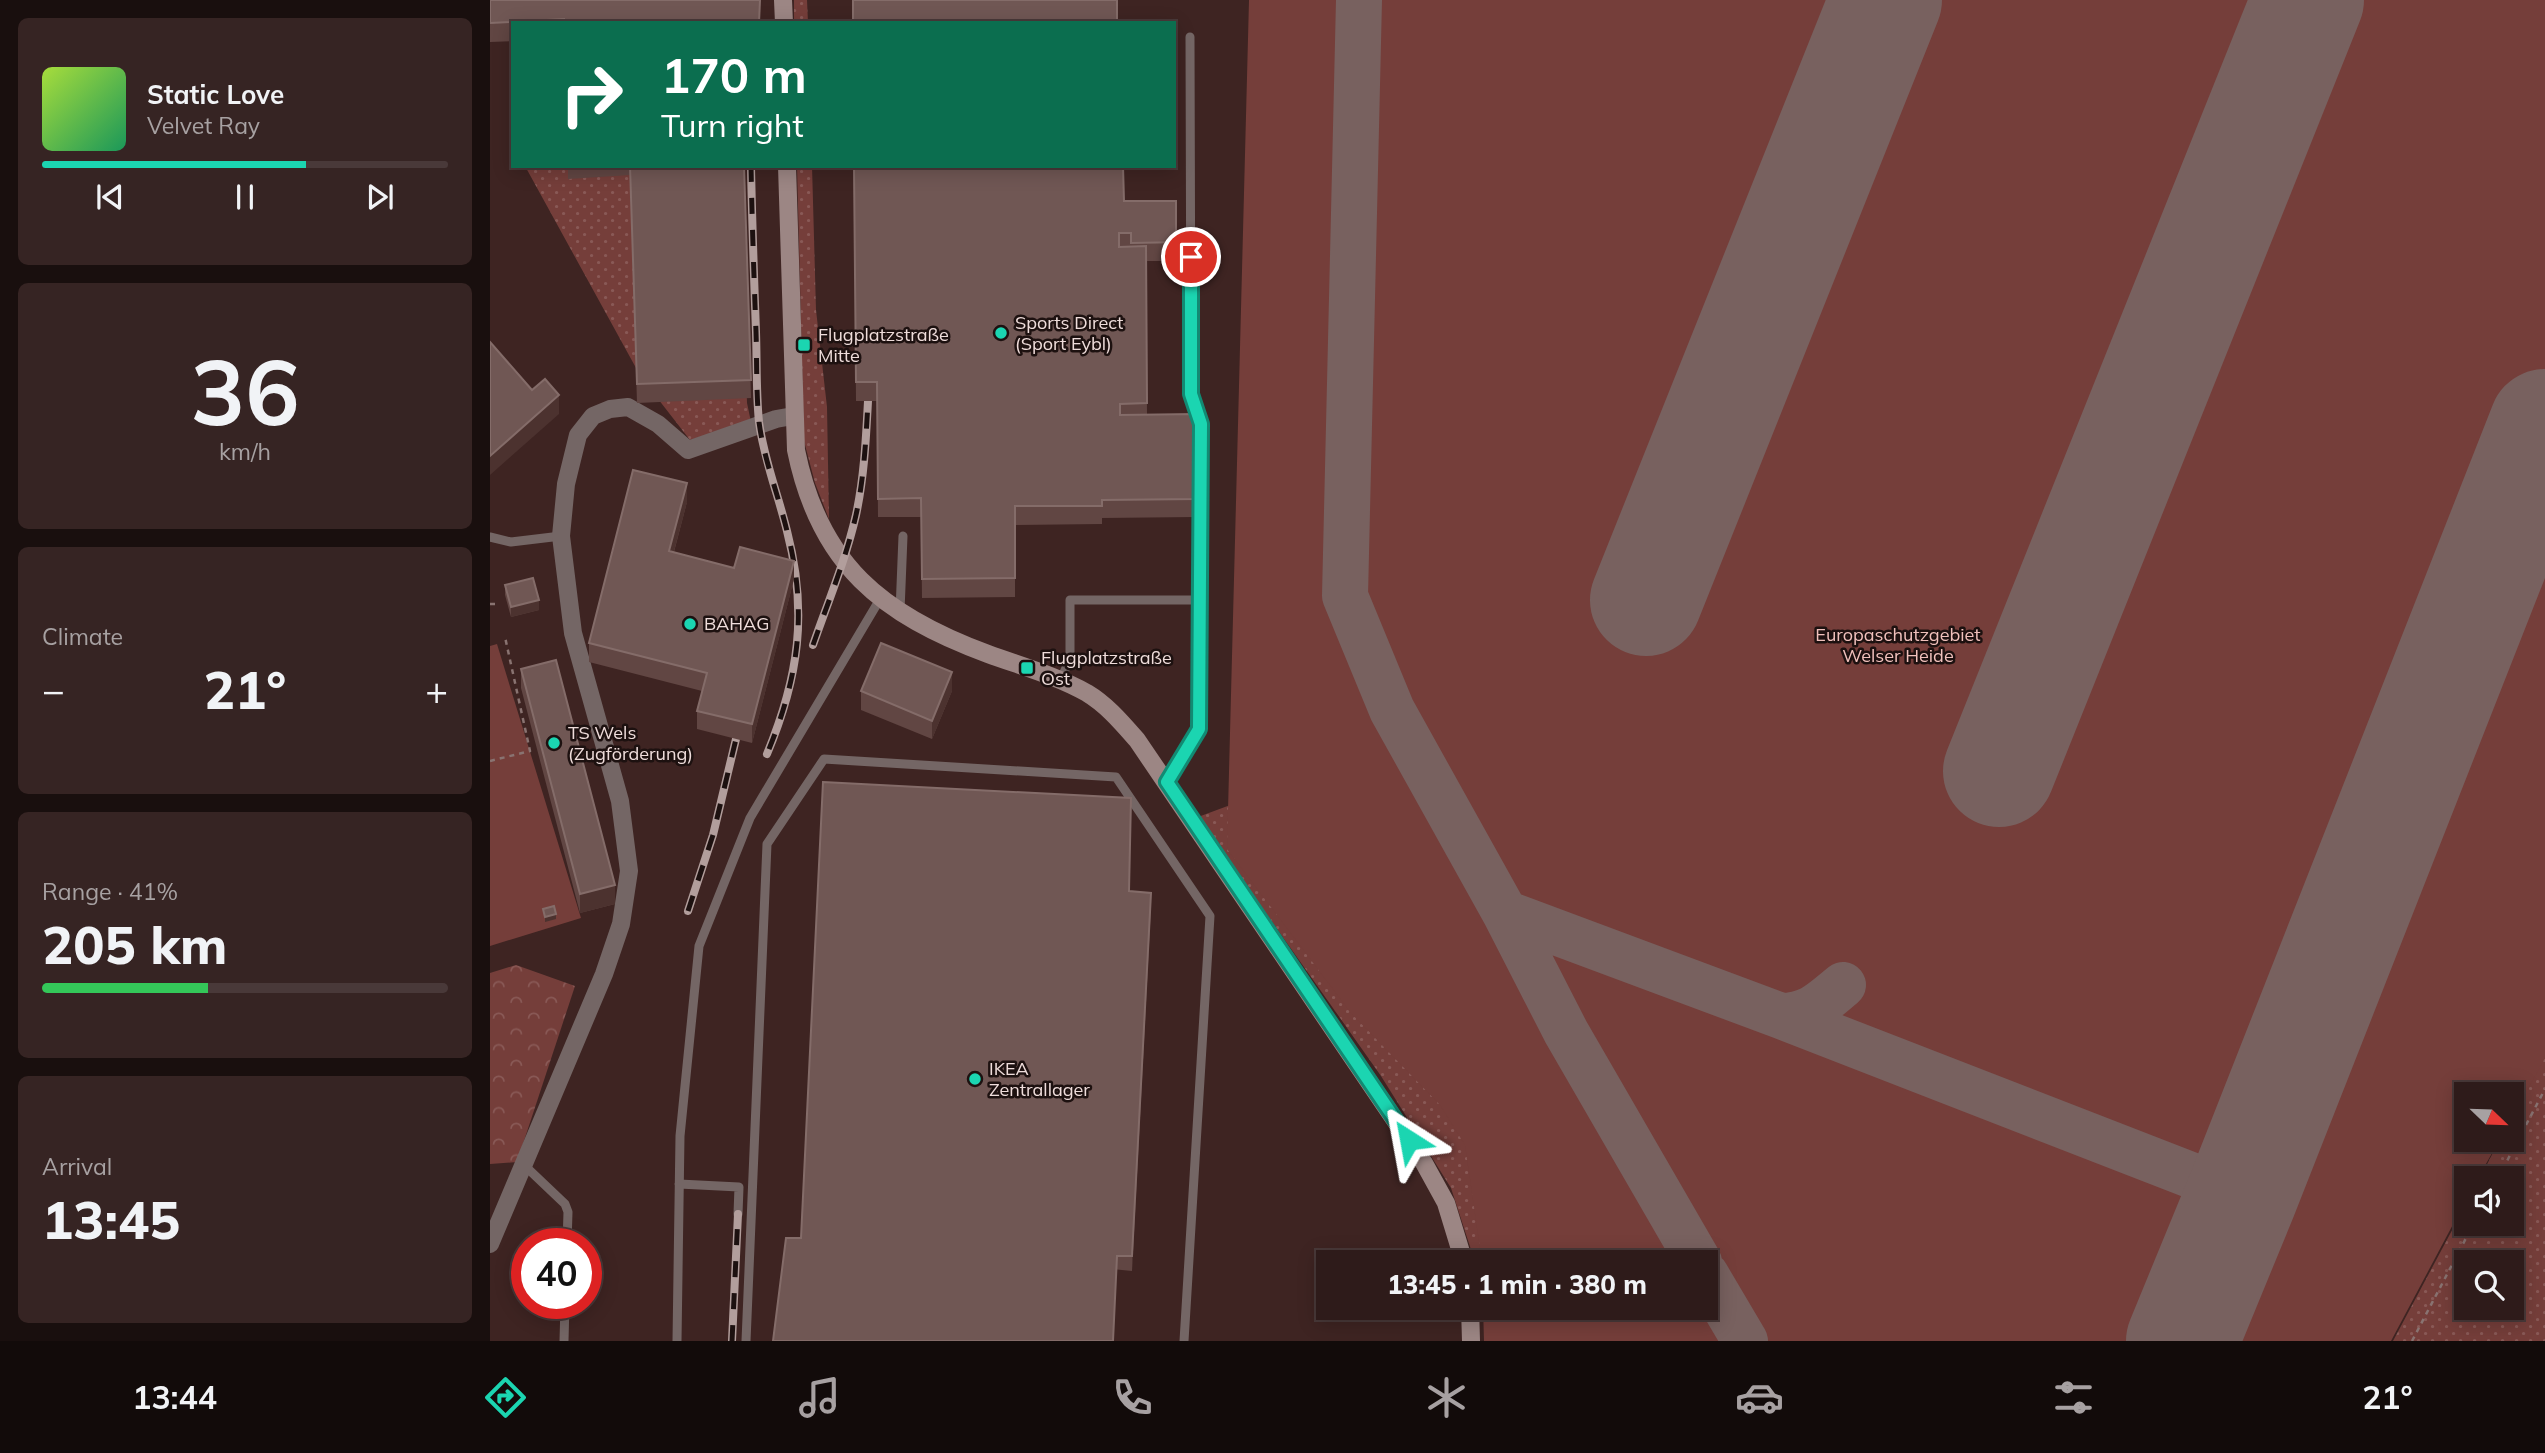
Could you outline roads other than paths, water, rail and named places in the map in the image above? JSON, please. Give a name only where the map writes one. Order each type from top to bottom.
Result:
[{"type":"street","points":[[783,0],[783,21]]},
{"type":"street","points":[[787,168],[796,450],[802,483],[814,513],[835,551],[880,598],[900,613],[949,638],[1088,694],[1111,712],[1137,740],[1424,1163],[1446,1203],[1460,1250]]},
{"type":"street","points":[[490,1244],[604,974],[621,924],[629,871],[620,801],[573,633],[561,536],[566,484],[578,435],[593,416],[610,409],[628,407],[658,424],[688,450],[776,419],[793,416]]},
{"type":"street","points":[[1470,1320],[1471,1341]]},
{"type":"lane","points":[[1167,782],[1199,729],[1201,424],[1191,394],[1190,37]]},
{"type":"lane","points":[[490,537],[511,542],[561,536]]},
{"type":"lane","points":[[900,613],[903,536]]},
{"type":"lane","points":[[677,1341],[680,1136],[699,946],[750,818],[880,598]]},
{"type":"lane","points":[[1060,681],[1070,659],[1070,600],[1201,600]]},
{"type":"lane","points":[[746,1341],[767,844],[824,759],[1116,776],[1210,916],[1184,1341]]},
{"type":"lane","points":[[523,1164],[565,1205],[568,1212],[568,1228]]},
{"type":"lane","points":[[679,1184],[739,1187],[738,1214]]},
{"type":"lane","points":[[564,1341],[565,1319]]},
{"type":"railway","points":[[751,168],[759,422],[793,561],[798,617],[797,644],[787,698],[767,754]]},
{"type":"railway","points":[[813,645],[856,515],[863,473],[868,401]]},
{"type":"railway","points":[[688,911],[713,835],[736,739]]},
{"type":"railway","points":[[732,1341],[738,1214]]},
{"type":"place","name":"Sports Direct (Sport Eybl)","points":[[1001,333]]},
{"type":"place","name":"Flugplatzstraße Mitte","points":[[804,345]]},
{"type":"place","name":"BAHAG","points":[[690,624]]},
{"type":"place","name":"Flugplatzstraße Ost","points":[[1027,668]]},
{"type":"place","name":"TS Wels (Zugförderung)","points":[[554,743]]},
{"type":"place","name":"IKEA Zentrallager","points":[[975,1079]]},
{"type":"park label","name":"Europaschutzgebiet Welser Heide","points":[[1898,645]]}]
